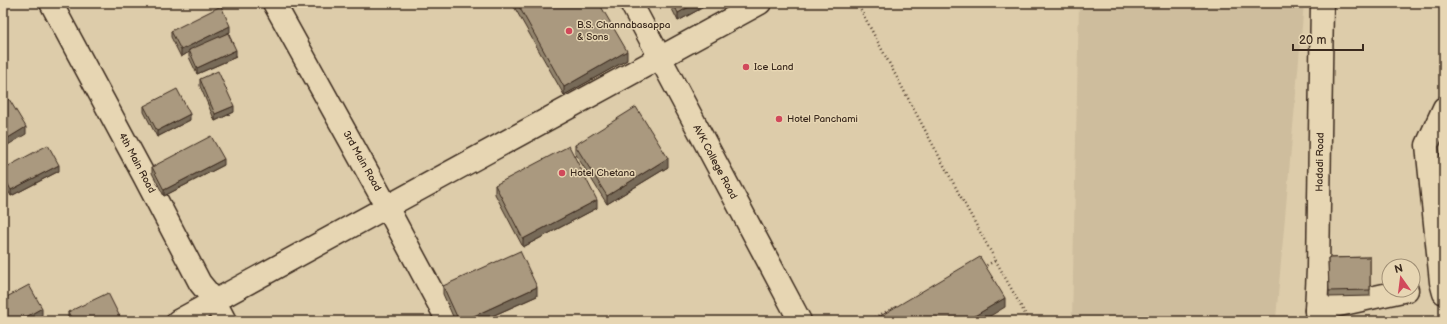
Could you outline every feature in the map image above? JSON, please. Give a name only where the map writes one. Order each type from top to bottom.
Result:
[{"type":"street","name":"4th Main Road","points":[[51,3],[200,283],[214,300],[225,321]]},
{"type":"street","name":"3rd Main Road","points":[[274,3],[387,207],[448,321]]},
{"type":"street","name":"AVK College Road","points":[[631,3],[800,321]]},
{"type":"street","points":[[178,321],[760,3]]},
{"type":"street","name":"Hadadi Road","points":[[1317,316],[1322,3]]},
{"type":"street","points":[[1421,288],[1443,286],[1436,144],[1444,108]]},
{"type":"street","points":[[1317,316],[1381,298]]},
{"type":"path","points":[[857,3],[995,261],[1029,321]]},
{"type":"path","points":[[981,268],[995,261]]},
{"type":"path","points":[[867,321],[895,308]]},
{"type":"shaded area","points":[[1079,3],[1304,3],[1276,318],[1240,321],[1072,321]]},
{"type":"building","name":"B.S. Channabasappa & Sons","points":[[517,3],[599,3],[627,51],[564,87]]},
{"type":"building","points":[[673,3],[696,3],[678,13]]},
{"type":"building","points":[[221,6],[230,26],[181,50],[171,31]]},
{"type":"building","points":[[228,33],[236,50],[197,68],[189,50]]},
{"type":"building","points":[[218,71],[234,106],[215,114],[200,79]]},
{"type":"building","points":[[177,89],[190,114],[157,131],[144,106]]},
{"type":"building","points":[[9,99],[26,127],[3,141],[3,102]]},
{"type":"building","points":[[636,107],[668,158],[607,196],[575,145]]},
{"type":"building","points":[[211,136],[224,159],[164,190],[152,167]]},
{"type":"building","points":[[48,145],[59,165],[11,190],[3,175],[3,169]]},
{"type":"building","points":[[569,146],[597,200],[523,239],[495,185]]},
{"type":"building","points":[[520,251],[537,287],[463,321],[459,321],[443,286]]},
{"type":"building","points":[[980,257],[1005,298],[966,321],[872,321]]},
{"type":"building","points":[[1370,257],[1370,290],[1329,291],[1328,258]]},
{"type":"building","points":[[29,285],[42,308],[19,321],[3,321],[3,299]]},
{"type":"building","points":[[108,293],[122,321],[73,321],[68,312]]},
{"type":"building","points":[[38,316],[41,321],[29,321]]},
{"type":"building","points":[[990,316],[994,321],[981,321]]},
{"type":"place","name":"B.S. Channabasappa & Sons","points":[[569,31]]},
{"type":"place","name":"Ice Land","points":[[746,67]]},
{"type":"place","name":"Hotel Panchami","points":[[779,119]]},
{"type":"place","name":"Hotel Chetana","points":[[562,173]]}]
